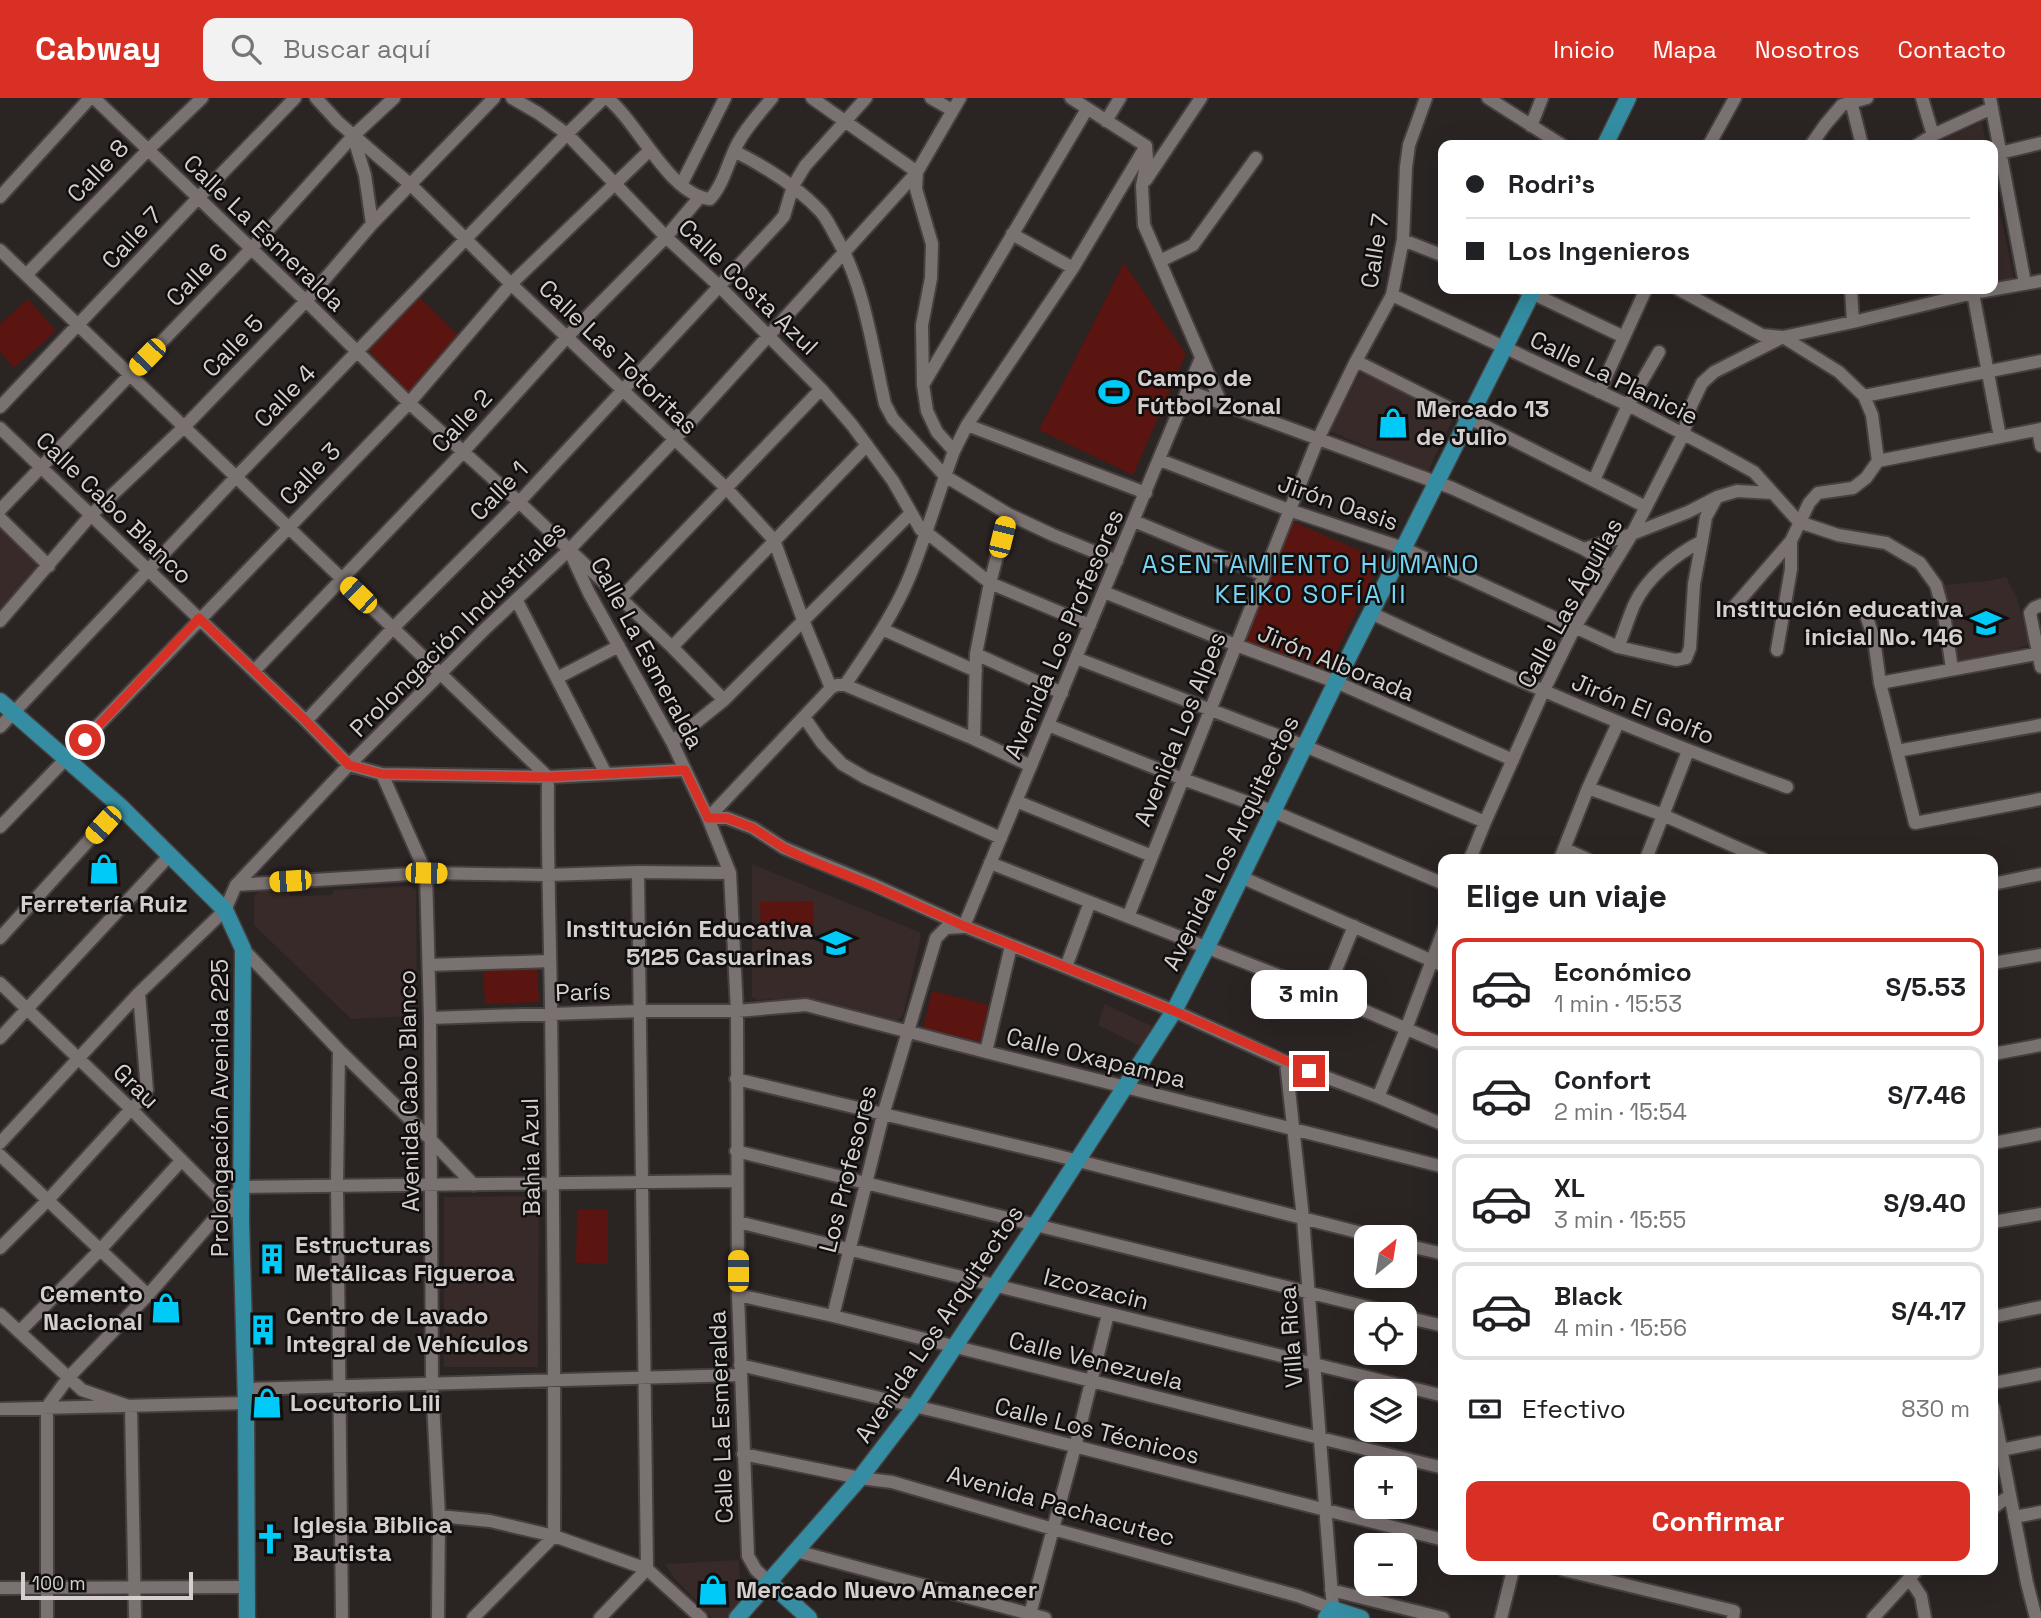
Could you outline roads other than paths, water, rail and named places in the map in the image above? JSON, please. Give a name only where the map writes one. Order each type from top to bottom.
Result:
[{"type":"main road","points":[[1607,140],[1628,98]]},
{"type":"main road","name":"Avenida Los Arquitectos","points":[[737,1618],[860,1478],[915,1406],[1174,1011],[1504,348],[1528,294]]},
{"type":"main road","name":"Prolongación Avenida 225","points":[[0,701],[120,806],[225,910],[243,949],[241,1220],[247,1618]]},
{"type":"main road","points":[[769,1582],[809,1618]]},
{"type":"main road","name":"Avenida Pachacutec","points":[[1330,1614],[1361,1618]]},
{"type":"street","name":"Calle La Esmeralda","points":[[92,98],[408,402],[569,550],[589,593],[672,742],[708,818],[730,873],[737,1011],[738,1295],[748,1556],[769,1582]]},
{"type":"street","points":[[0,197],[92,98]]},
{"type":"street","name":"Calle 8","points":[[26,275],[202,98]]},
{"type":"street","name":"Calle 7","points":[[0,407],[295,98]]},
{"type":"street","name":"Calle Las Totoritas","points":[[316,98],[354,136],[411,185],[726,488],[774,540],[831,688]]},
{"type":"street","name":"Calle 6","points":[[0,510],[251,249],[354,136],[394,98]]},
{"type":"street","name":"Calle 5","points":[[0,621],[91,515],[184,427],[306,301],[372,224],[494,98]]},
{"type":"street","name":"Calle Costa Azul","points":[[512,98],[567,134],[666,237],[769,335],[821,389],[852,425],[893,481],[921,530],[990,583],[1090,625]]},
{"type":"street","points":[[606,98],[628,120],[681,185],[699,198]]},
{"type":"street","name":"Calle 4","points":[[0,727],[236,477],[567,134],[606,98]]},
{"type":"street","points":[[681,185],[725,98]]},
{"type":"street","name":"Calle 2","points":[[254,671],[463,452],[568,337],[666,237],[699,198],[709,199],[716,192],[747,127],[772,98]]},
{"type":"street","points":[[812,98],[916,172],[916,189],[932,244],[931,278],[922,325],[923,385],[927,411],[937,432],[954,451]]},
{"type":"street","name":"Calle 1","points":[[306,721],[393,628],[519,502],[784,216],[793,186],[805,166],[866,98]]},
{"type":"street","points":[[931,98],[952,110]]},
{"type":"street","name":"Prolongación Industriales","points":[[0,1143],[139,993],[225,910],[236,885],[349,765],[442,675],[485,629],[569,550],[674,440],[916,172],[960,98]]},
{"type":"street","points":[[1071,98],[1146,146]]},
{"type":"street","points":[[1105,121],[1121,98]]},
{"type":"street","name":"Calle 7","points":[[1318,439],[1392,295],[1403,240],[1409,145],[1426,98]]},
{"type":"street","points":[[1488,98],[1554,140]]},
{"type":"street","points":[[1531,126],[1542,98]]},
{"type":"street","points":[[1712,140],[1735,98]]},
{"type":"street","points":[[1814,140],[1842,105],[1867,98]]},
{"type":"street","points":[[1922,98],[1933,135]]},
{"type":"street","points":[[1142,187],[1166,148],[1204,99]]},
{"type":"street","points":[[1850,101],[1861,140]]},
{"type":"street","points":[[1925,140],[1991,103],[1998,140]]},
{"type":"street","points":[[923,385],[1087,109]]},
{"type":"street","points":[[354,136],[365,175],[372,224]]},
{"type":"street","points":[[1998,142],[2025,283]]},
{"type":"street","points":[[2000,153],[2041,143]]},
{"type":"street","points":[[1146,146],[1147,159],[1142,187],[1144,225],[1221,403]]},
{"type":"street","points":[[845,685],[882,629],[908,581],[929,528],[954,451],[967,425],[1073,268],[1146,146]]},
{"type":"street","name":"Calle 3","points":[[0,828],[408,402],[511,284],[650,150]]},
{"type":"street","points":[[734,151],[793,186],[823,214],[845,251],[859,284],[885,404],[893,419],[945,476],[1008,514],[1117,561]]},
{"type":"street","points":[[1160,261],[1193,245],[1256,158]]},
{"type":"street","points":[[1012,234],[1073,268]]},
{"type":"street","points":[[1403,240],[1438,254]]},
{"type":"street","points":[[0,250],[548,777]]},
{"type":"street","points":[[1998,288],[2041,281]]},
{"type":"street","points":[[1538,294],[1624,337]]},
{"type":"street","points":[[1599,392],[1644,294]]},
{"type":"street","points":[[1687,294],[1762,335],[1783,337],[1969,294]]},
{"type":"street","points":[[1851,294],[1853,322]]},
{"type":"street","points":[[1973,294],[2000,437]]},
{"type":"street","name":"Calle La Planicie","points":[[1392,295],[1628,405],[1754,472],[1799,522]]},
{"type":"street","points":[[1732,609],[1791,541],[1809,503],[1818,494],[1853,488],[1866,478],[1878,461],[1872,415],[1864,396],[1839,372],[1783,337]]},
{"type":"street","name":"Calle Las Águilas","points":[[1472,854],[1543,692],[1575,627],[1647,507],[1683,435],[1702,383],[1714,372],[1783,337]]},
{"type":"street","points":[[1594,480],[1628,405],[1659,352]]},
{"type":"street","name":"Avenida Los Profesores","points":[[964,926],[1201,358]]},
{"type":"street","points":[[1864,396],[2041,360]]},
{"type":"street","points":[[1356,361],[1647,507]]},
{"type":"street","points":[[621,598],[821,389]]},
{"type":"street","points":[[1188,391],[1452,488],[1584,549],[1612,566]]},
{"type":"street","points":[[967,425],[1146,493]]},
{"type":"street","name":"Calle Cabo Blanco","points":[[0,428],[349,765]]},
{"type":"street","points":[[1878,461],[2040,430],[2041,446]]},
{"type":"street","name":"Avenida Los Alpes","points":[[1128,917],[1318,439]]},
{"type":"street","points":[[672,647],[867,445]]},
{"type":"street","name":"Jirón Oasis","points":[[1160,460],[1289,510],[1403,548],[1618,647],[1676,660],[1686,658],[1690,648],[1694,584],[1702,541]]},
{"type":"street","points":[[1584,549],[1632,534],[1737,491],[1772,493]]},
{"type":"street","points":[[1618,647],[1635,603],[1649,583],[1679,552],[1702,541],[1706,517],[1717,497]]},
{"type":"street","points":[[672,742],[724,700],[911,513]]},
{"type":"street","points":[[974,739],[976,654],[990,583],[1008,514]]},
{"type":"street","points":[[0,518],[49,566]]},
{"type":"street","points":[[1134,521],[1264,575]]},
{"type":"street","points":[[1799,522],[1838,535],[1886,543],[1920,563],[1936,585],[1944,614],[1952,669]]},
{"type":"street","points":[[1777,650],[1791,569],[1791,541]]},
{"type":"street","points":[[569,550],[724,700]]},
{"type":"street","name":"Jirón Alborada","points":[[1104,592],[1336,682],[1513,760]]},
{"type":"street","points":[[517,601],[606,774]]},
{"type":"street","points":[[2041,605],[2030,613],[2041,667]]},
{"type":"street","name":"Jirón El Golfo","points":[[1371,613],[1543,692],[1688,751],[1787,787]]},
{"type":"street","points":[[1867,618],[1874,639],[1880,683],[1915,823],[2041,799]]},
{"type":"street","points":[[882,629],[976,671]]},
{"type":"street","points":[[557,678],[619,646]]},
{"type":"street","points":[[1880,683],[2040,653]]},
{"type":"street","points":[[976,654],[1062,693]]},
{"type":"street","points":[[1076,658],[1305,746],[1485,822]]},
{"type":"street","points":[[708,818],[831,688],[837,685],[845,685],[1031,766]]},
{"type":"street","points":[[804,717],[822,743],[842,764],[866,778],[1000,838]]},
{"type":"street","points":[[1562,854],[1618,723]]},
{"type":"street","points":[[1048,725],[1272,811],[1438,881]]},
{"type":"street","points":[[1898,751],[2041,725]]},
{"type":"street","points":[[1648,854],[1688,751]]},
{"type":"street","points":[[349,765],[382,774],[548,777],[685,770]]},
{"type":"street","name":"Avenida Cabo Blanco","points":[[382,774],[426,873],[432,1186],[432,1384],[439,1516],[438,1618]]},
{"type":"street","name":"Bahia Azul","points":[[548,777],[547,875],[555,1380],[554,1536]]},
{"type":"street","points":[[1588,788],[1663,815],[1752,854]]},
{"type":"street","points":[[1016,801],[1152,856]]},
{"type":"street","points":[[0,938],[120,806]]},
{"type":"street","points":[[708,818],[727,818],[753,828],[784,848],[964,926],[1174,1011],[1286,1062],[1438,1122]]},
{"type":"street","points":[[0,1038],[170,855]]},
{"type":"street","points":[[990,863],[1326,994],[1438,1042]]},
{"type":"street","points":[[600,1618],[647,1569],[639,872]]},
{"type":"street","points":[[236,885],[426,873],[730,873]]},
{"type":"street","points":[[1998,883],[2041,874]]},
{"type":"street","points":[[1241,877],[1438,963],[1406,1029],[1378,1097]]},
{"type":"street","points":[[1066,967],[1090,902]]},
{"type":"street","name":"Los Profesores","points":[[833,1316],[883,1115],[936,938],[946,928],[964,926]]},
{"type":"street","points":[[1326,994],[1353,926]]},
{"type":"street","points":[[986,1052],[1011,946]]},
{"type":"street","points":[[243,949],[474,1185]]},
{"type":"street","points":[[1998,962],[2041,954]]},
{"type":"street","points":[[429,965],[550,961]]},
{"type":"street","name":"Grau","points":[[0,983],[241,1220]]},
{"type":"street","points":[[0,1248],[48,1200],[141,1100],[147,1090],[139,993]]},
{"type":"street","name":"Calle Oxapampa","points":[[737,1011],[806,1005],[1438,1166]]},
{"type":"street","name":"París","points":[[430,1018],[737,1011]]},
{"type":"street","points":[[1998,1053],[2041,1045]]},
{"type":"street","points":[[339,1050],[337,1184],[342,1618]]},
{"type":"street","name":"Villa Rica","points":[[1286,1062],[1303,1218],[1331,1590],[1330,1614]]},
{"type":"street","points":[[736,1079],[1076,1160],[1354,1231]]},
{"type":"street","points":[[1998,1142],[2041,1134]]},
{"type":"street","points":[[736,1151],[1354,1304]]},
{"type":"street","points":[[0,1155],[148,1295]]},
{"type":"street","points":[[19,1332],[100,1250],[181,1161]]},
{"type":"street","points":[[47,1618],[47,1407],[68,1378],[148,1295],[242,1187],[736,1181]]},
{"type":"street","points":[[1998,1221],[2041,1214]]},
{"type":"street","name":"Izcozacin","points":[[738,1222],[1438,1395]]},
{"type":"street","points":[[1418,1248],[1438,1253]]},
{"type":"street","name":"Calle Venezuela","points":[[738,1295],[833,1316],[1438,1467]]},
{"type":"street","points":[[1998,1316],[2041,1307]]},
{"type":"street","points":[[0,1314],[82,1391],[131,1407],[135,1618]]},
{"type":"street","points":[[1030,1616],[1108,1314]]},
{"type":"street","points":[[1417,1320],[1438,1325]]},
{"type":"street","name":"Calle Los Técnicos","points":[[0,1409],[131,1407],[340,1387],[645,1378],[740,1370],[915,1406],[1438,1538]]},
{"type":"street","points":[[1998,1382],[2041,1374]]},
{"type":"street","points":[[1998,1434],[2036,1618]]},
{"type":"street","points":[[2001,1450],[2041,1442]]},
{"type":"street","name":"Avenida Pachacutec","points":[[743,1454],[892,1482],[1054,1530],[1298,1596],[1330,1614]]},
{"type":"street","points":[[1998,1504],[2010,1495]]},
{"type":"street","points":[[2014,1517],[2041,1512]]},
{"type":"street","points":[[439,1516],[489,1521],[554,1536],[647,1569],[701,1618]]},
{"type":"street","points":[[473,1618],[554,1536]]},
{"type":"street","points":[[796,1551],[1045,1618]]},
{"type":"street","points":[[1501,1618],[1512,1575]]},
{"type":"street","points":[[1583,1575],[1734,1614]]},
{"type":"street","points":[[1872,1618],[1912,1575]]},
{"type":"street","points":[[1913,1575],[1925,1618]]},
{"type":"street","points":[[2027,1583],[2041,1580]]},
{"type":"street","points":[[0,1588],[247,1587]]},
{"type":"street","points":[[1331,1590],[1443,1618]]},
{"type":"place","name":"Campo de Fútbol Zonal","points":[[1114,392]]},
{"type":"place","name":"Mercado 13 de Julio","points":[[1393,423]]},
{"type":"place","name":"Institución educativa inicial No. 146","points":[[1986,623]]},
{"type":"place","name":"Ferretería Ruiz","points":[[104,869]]},
{"type":"place","name":"Institución Educativa 5125 Casuarinas","points":[[836,943]]},
{"type":"place","name":"Estructuras Metálicas Figueroa","points":[[272,1259]]},
{"type":"place","name":"Cemento Nacional","points":[[166,1308]]},
{"type":"place","name":"Centro de Lavado Integral de Vehículos","points":[[263,1330]]},
{"type":"place","name":"Locutorio Lili","points":[[267,1403]]},
{"type":"place","name":"Iglesia Biblica Bautista","points":[[270,1539]]},
{"type":"place","name":"Mercado Nuevo Amanecer","points":[[713,1590]]},
{"type":"district","name":"ASENTAMIENTO HUMANO KEIKO SOFÍA II","points":[[1311,579]]}]
